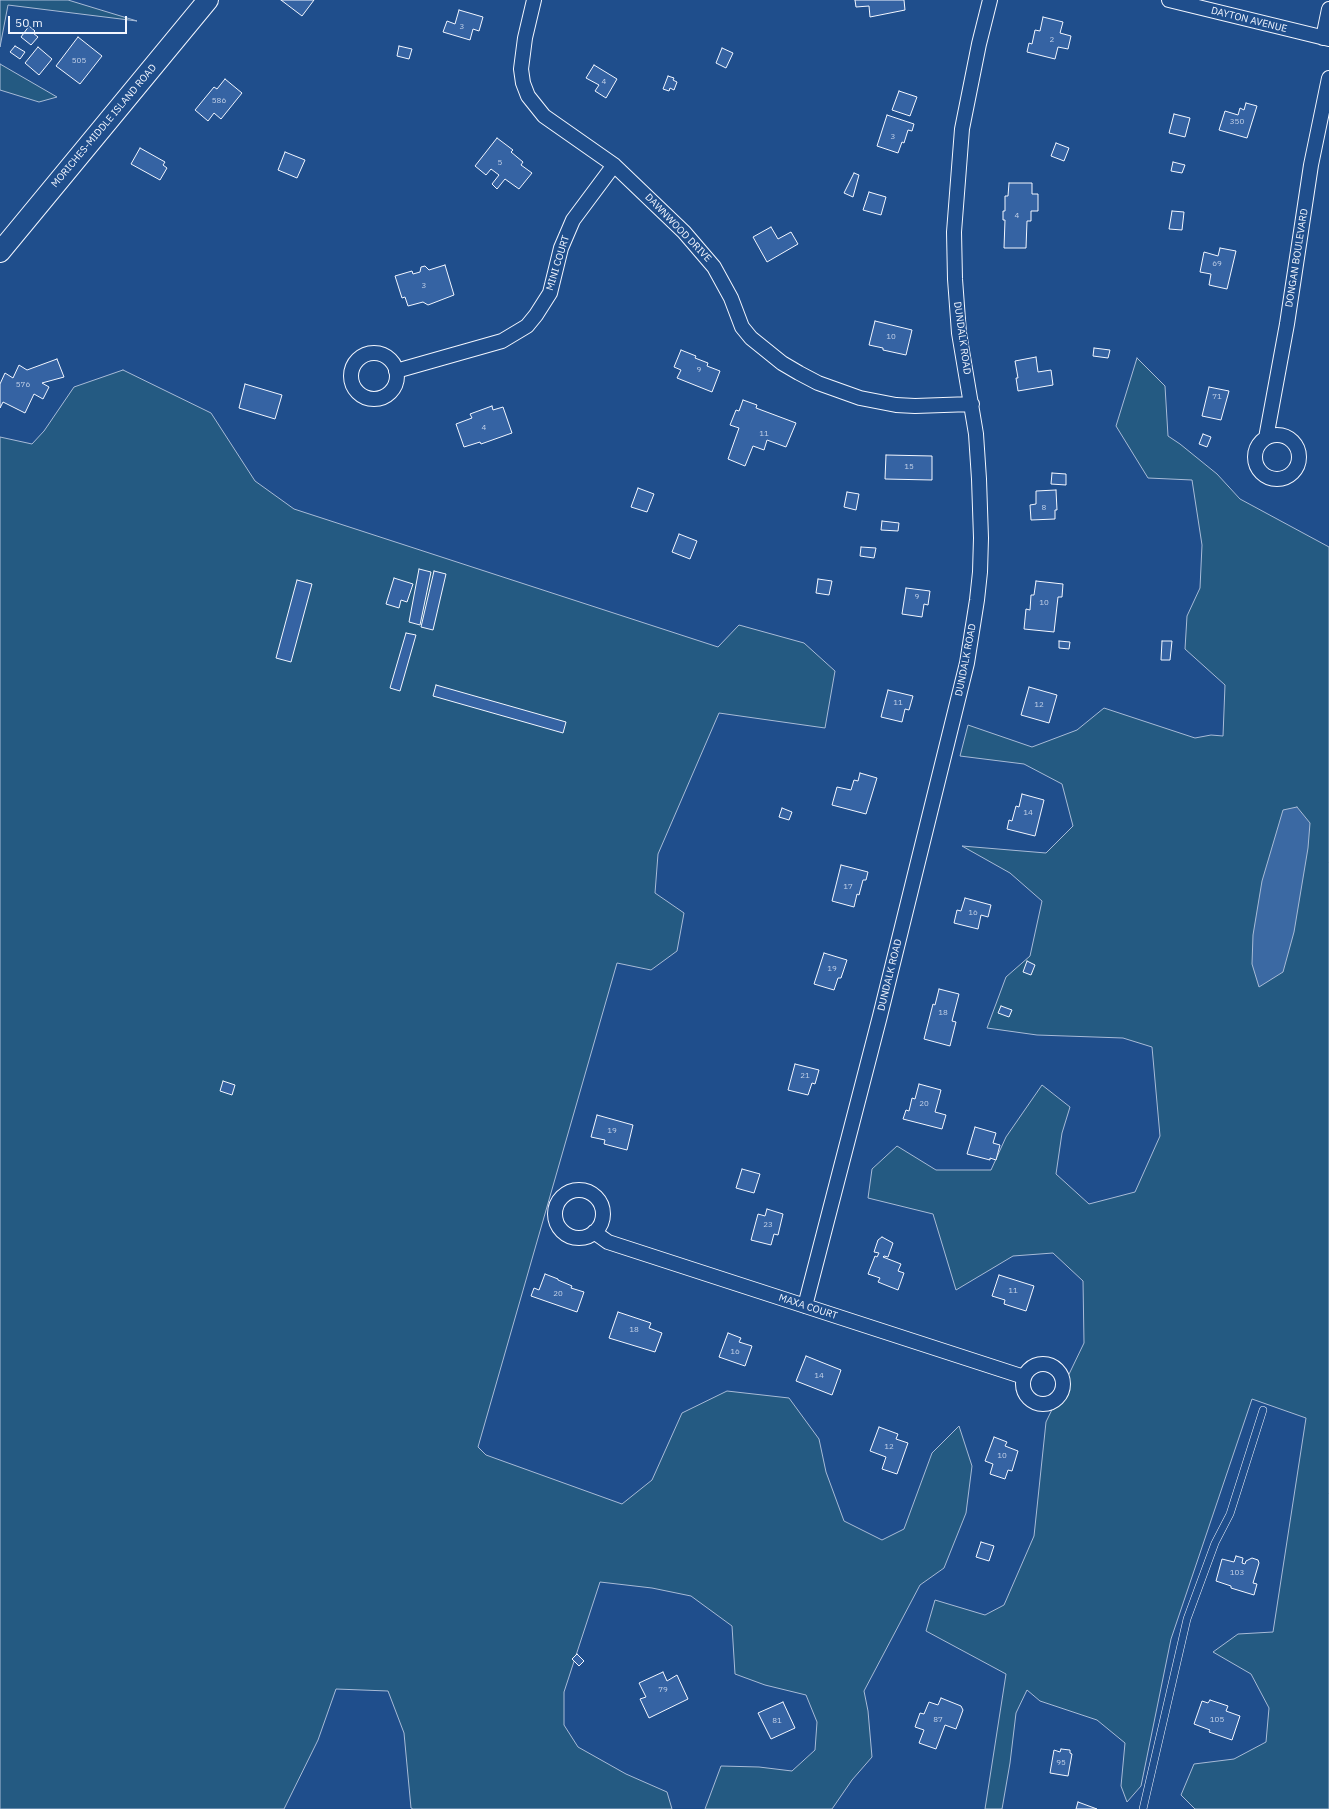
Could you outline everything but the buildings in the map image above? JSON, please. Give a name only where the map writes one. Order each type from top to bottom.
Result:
[{"type":"main road","name":"MORICHES-MIDDLE ISLAND ROAD","points":[[0,252],[208,0]]},
{"type":"street","name":"DAWNWOOD DRIVE","points":[[534,0],[525,38],[521,69],[523,83],[528,96],[544,116],[614,165],[660,208],[704,254],[722,279],[742,327],[751,338],[782,363],[818,383],[860,398],[896,405],[915,406],[972,404]]},
{"type":"street","name":"DUNDALK ROAD","points":[[805,1306],[878,1024],[967,664],[980,572],[979,480],[972,404],[959,333],[955,279],[954,232],[962,129],[979,44],[990,0]]},
{"type":"street","name":"DAYTON AVENUE","points":[[1169,0],[1326,38]]},
{"type":"street","points":[[1326,38],[1329,10]]},
{"type":"street","name":"DONGAN BOULEVARD","points":[[1266,438],[1287,324],[1312,165],[1329,78]]},
{"type":"street","name":"MINI COURT","points":[[396,371],[502,341],[527,326],[550,293],[562,248],[573,220],[614,165]]},
{"type":"street","name":"MAXA COURT","points":[[594,1232],[608,1242],[1024,1377]]},
{"type":"lane","points":[[1143,1809],[1187,1619],[1215,1543],[1230,1514],[1264,1410]]},
{"type":"shaded area","points":[[0,0],[68,0],[137,21],[8,5],[0,47]]},
{"type":"shaded area","points":[[0,64],[57,97],[39,102],[0,90]]},
{"type":"shaded area","points":[[1137,358],[1165,386],[1168,436],[1217,474],[1240,499],[1329,547],[1329,1809],[1195,1809],[1181,1795],[1194,1764],[1234,1759],[1266,1742],[1269,1708],[1251,1674],[1213,1652],[1238,1634],[1273,1632],[1306,1418],[1252,1399],[1171,1639],[1141,1786],[1127,1802],[1121,1786],[1125,1743],[1097,1720],[1040,1701],[1027,1690],[1016,1713],[1010,1763],[1002,1809],[985,1809],[1006,1674],[926,1631],[935,1600],[985,1615],[1004,1605],[1034,1536],[1046,1422],[1084,1343],[1083,1281],[1053,1253],[1013,1256],[956,1290],[933,1214],[868,1198],[872,1169],[897,1146],[936,1170],[991,1170],[1006,1137],[1042,1085],[1070,1107],[1062,1133],[1056,1174],[1089,1204],[1135,1192],[1160,1136],[1152,1047],[1123,1038],[1037,1035],[987,1028],[1006,977],[1030,956],[1042,901],[1010,873],[962,846],[1046,853],[1073,826],[1062,784],[1024,764],[960,756],[968,725],[1032,747],[1077,730],[1104,708],[1195,738],[1211,735],[1223,736],[1225,685],[1185,649],[1187,616],[1200,588],[1202,545],[1192,480],[1148,478],[1116,426]]},
{"type":"shaded area","points":[[123,370],[211,413],[255,481],[294,509],[718,647],[739,625],[804,643],[835,671],[825,728],[719,713],[658,854],[655,893],[684,913],[677,951],[651,970],[617,963],[478,1447],[486,1455],[622,1504],[652,1480],[682,1413],[727,1391],[789,1398],[819,1439],[826,1472],[844,1521],[882,1540],[904,1529],[932,1453],[959,1426],[972,1466],[966,1513],[944,1568],[920,1585],[864,1691],[868,1711],[872,1757],[852,1780],[832,1809],[705,1809],[721,1766],[759,1767],[792,1771],[815,1750],[817,1722],[806,1695],[765,1685],[735,1674],[732,1626],[691,1596],[652,1588],[600,1582],[564,1692],[564,1725],[578,1747],[626,1774],[667,1792],[672,1809],[413,1809],[411,1808],[404,1733],[388,1691],[336,1689],[318,1740],[284,1809],[0,1809],[0,437],[32,444],[44,431],[74,387]]},
{"type":"shaded area","points":[[1297,807],[1310,823],[1308,848],[1294,932],[1283,972],[1259,987],[1252,964],[1253,935],[1262,881],[1283,810]]}]
